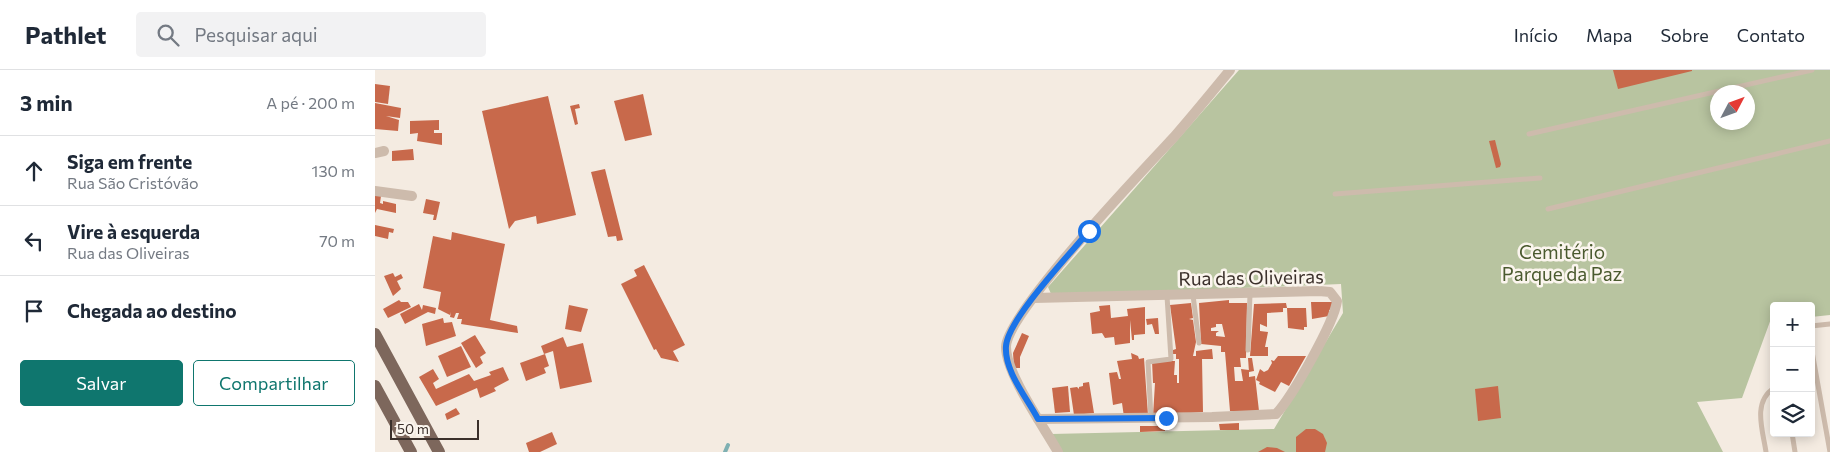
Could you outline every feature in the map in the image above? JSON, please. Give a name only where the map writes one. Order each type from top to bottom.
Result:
[{"type":"main road","points":[[375,334],[439,452]]},
{"type":"main road","points":[[375,386],[411,452]]},
{"type":"street","points":[[1058,452],[1014,377],[1006,346],[1014,326],[1034,298],[1089,231],[1231,70]]},
{"type":"street","points":[[375,191],[412,196]]},
{"type":"street","name":"Rua das Oliveiras","points":[[1034,298],[1330,292],[1336,298],[1336,307],[1327,328],[1276,414],[1268,416],[1038,419]]},
{"type":"lane","points":[[1529,134],[1812,70]]},
{"type":"lane","points":[[1548,209],[1830,141]]},
{"type":"lane","points":[[1335,194],[1540,178]]},
{"type":"lane","points":[[1248,350],[1250,294]]},
{"type":"lane","points":[[1193,295],[1199,343]]},
{"type":"lane","points":[[1151,418],[1148,362],[1171,359],[1167,296]]},
{"type":"lane","points":[[1815,326],[1830,324]]},
{"type":"lane","points":[[1811,347],[1830,452]]},
{"type":"lane","points":[[1766,452],[1760,412],[1762,402],[1767,392],[1770,390]]},
{"type":"lane","points":[[1793,437],[1795,452]]},
{"type":"green space","name":"Cemitério Parque da Paz","points":[[1239,70],[1830,70],[1830,315],[1815,317],[1815,302],[1770,302],[1770,321],[1742,398],[1697,402],[1723,452],[1061,452],[1051,434],[1274,429],[1343,313],[1341,284],[1052,296],[1048,287]]},
{"type":"building","points":[[1613,70],[1692,70],[1692,71],[1618,89]]},
{"type":"building","points":[[375,84],[390,86],[388,104],[375,102]]},
{"type":"building","points":[[643,94],[652,135],[625,141],[614,101]]},
{"type":"building","points":[[548,96],[576,215],[537,224],[536,216],[515,221],[509,229],[482,111]]},
{"type":"building","points":[[375,103],[401,108],[400,118],[386,116],[399,120],[398,131],[375,129]]},
{"type":"building","points":[[579,104],[580,108],[575,109],[578,124],[575,125],[570,106]]},
{"type":"building","points":[[439,120],[439,130],[434,130],[434,133],[442,133],[442,145],[417,141],[418,133],[410,134],[410,121]]},
{"type":"building","points":[[1495,140],[1501,164],[1500,167],[1496,168],[1489,141]]},
{"type":"building","points":[[413,149],[414,160],[392,161],[392,151]]},
{"type":"building","points":[[605,169],[623,240],[617,241],[616,236],[608,237],[591,172]]},
{"type":"building","points":[[375,195],[381,196],[380,203],[383,204],[383,201],[396,204],[396,213],[377,209],[375,213]]},
{"type":"building","points":[[426,199],[440,202],[436,220],[433,220],[434,215],[423,213]]},
{"type":"building","points":[[375,225],[394,229],[393,233],[389,232],[388,239],[375,236]]},
{"type":"building","points":[[452,232],[505,244],[490,320],[517,326],[518,333],[461,324],[462,319],[457,319],[459,313],[456,313],[454,318],[450,317],[451,312],[450,315],[438,309],[441,292],[423,288],[433,236],[451,240]]},
{"type":"building","points":[[644,265],[685,345],[673,351],[679,362],[661,358],[656,349],[654,350],[621,284],[637,276],[634,270]]},
{"type":"building","points":[[393,273],[395,277],[401,274],[403,278],[397,281],[401,289],[393,296],[384,276]]},
{"type":"building","points":[[399,300],[401,302],[408,302],[411,307],[388,318],[383,309]]},
{"type":"building","points":[[1229,300],[1229,303],[1247,303],[1246,358],[1240,358],[1241,367],[1234,367],[1235,381],[1243,381],[1241,369],[1249,370],[1249,377],[1255,376],[1259,411],[1230,411],[1225,352],[1221,352],[1221,346],[1201,344],[1199,303]],"holes":[[[1216,324],[1222,324],[1225,337],[1216,336],[1216,333],[1219,331],[1211,331],[1211,328],[1216,327]]]},
{"type":"building","points":[[1311,302],[1333,302],[1333,310],[1329,310],[1329,316],[1312,319]]},
{"type":"building","points":[[1191,303],[1193,318],[1189,319],[1193,320],[1196,342],[1193,356],[1196,356],[1196,351],[1212,349],[1213,359],[1202,359],[1203,412],[1153,416],[1155,383],[1153,383],[1152,361],[1175,361],[1174,375],[1177,375],[1177,383],[1179,383],[1179,359],[1176,359],[1176,354],[1173,354],[1173,350],[1176,349],[1170,305]]},
{"type":"building","points":[[1286,303],[1287,308],[1283,308],[1283,312],[1267,313],[1267,327],[1260,324],[1260,331],[1268,332],[1265,347],[1268,347],[1268,356],[1250,356],[1254,304]]},
{"type":"building","points":[[419,304],[422,310],[423,305],[436,308],[435,314],[428,312],[405,324],[400,314]]},
{"type":"building","points":[[569,305],[588,309],[581,332],[565,329]]},
{"type":"building","points":[[1110,305],[1111,318],[1128,316],[1127,309],[1145,307],[1145,334],[1134,335],[1134,340],[1132,340],[1130,320],[1130,343],[1115,345],[1114,337],[1105,338],[1102,333],[1092,334],[1090,313],[1100,311],[1099,306]]},
{"type":"building","points":[[1287,308],[1306,308],[1307,327],[1304,327],[1304,330],[1288,328]]},
{"type":"building","points":[[443,318],[444,323],[452,322],[456,336],[426,346],[422,324]]},
{"type":"building","points":[[1158,318],[1159,334],[1155,334],[1152,324],[1147,325],[1146,319]]},
{"type":"building","points":[[1022,333],[1029,336],[1020,357],[1020,368],[1014,368],[1013,353]]},
{"type":"building","points":[[475,335],[486,353],[480,357],[483,363],[476,368],[461,343]]},
{"type":"building","points":[[563,337],[567,347],[583,343],[592,382],[560,389],[553,351],[544,354],[541,346]]},
{"type":"building","points":[[461,346],[471,367],[447,377],[438,356]]},
{"type":"building","points":[[1131,353],[1138,356],[1139,359],[1144,358],[1148,415],[1124,417],[1122,403],[1113,405],[1109,373],[1117,372],[1119,379],[1121,379],[1117,361],[1132,359]]},
{"type":"building","points":[[545,354],[549,366],[544,368],[546,373],[526,381],[520,363]]},
{"type":"building","points":[[1278,356],[1306,356],[1289,386],[1281,382],[1275,392],[1259,384],[1260,382],[1256,380],[1260,369],[1264,372],[1268,370],[1272,363],[1271,360],[1274,361]]},
{"type":"building","points":[[1248,358],[1252,358],[1254,371],[1249,372]]},
{"type":"building","points":[[503,367],[509,380],[494,388],[496,391],[480,398],[477,388],[436,406],[419,377],[433,369],[439,379],[433,383],[436,389],[469,374],[474,381],[491,375],[489,372]]},
{"type":"building","points":[[1089,382],[1094,413],[1074,415],[1070,388],[1077,387],[1079,389],[1079,387],[1083,386],[1083,383]]},
{"type":"building","points":[[1068,386],[1070,412],[1055,413],[1052,388]]},
{"type":"building","points":[[1498,386],[1501,418],[1478,421],[1475,389]]},
{"type":"building","points":[[456,408],[460,414],[447,420],[445,414]]},
{"type":"building","points":[[1239,423],[1239,430],[1220,430],[1219,424]]},
{"type":"building","points":[[1140,426],[1165,426],[1165,431],[1140,432]]},
{"type":"building","points":[[1306,429],[1315,429],[1323,434],[1327,443],[1325,452],[1296,452],[1296,437]]},
{"type":"building","points":[[552,432],[557,444],[540,452],[529,452],[526,443]]},
{"type":"building","points":[[1267,447],[1277,448],[1285,452],[1258,452]]},
{"type":"waterway","points":[[725,452],[728,445]]},
{"type":"route","points":[[1089,231],[1034,298],[1008,337],[1006,346],[1014,377],[1038,419],[1166,418]]}]
